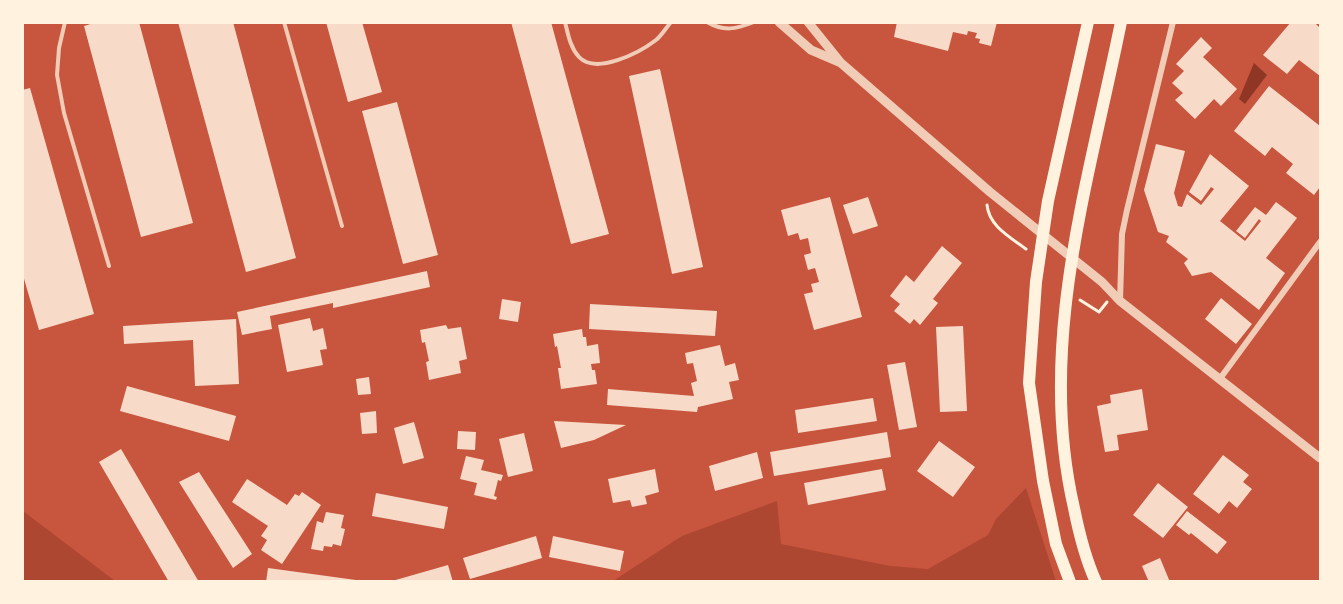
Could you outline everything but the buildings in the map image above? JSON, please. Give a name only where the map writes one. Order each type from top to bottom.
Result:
[{"type":"main road","points":[[1070,582],[1056,544],[1042,481],[1029,383],[1036,282],[1048,201],[1088,22]]},
{"type":"main road","points":[[1096,582],[1081,539],[1067,478],[1062,432],[1061,366],[1066,290],[1077,226],[1121,22]]},
{"type":"street","points":[[779,22],[811,50],[841,63]]},
{"type":"street","points":[[808,22],[841,63],[990,192],[1219,380],[1320,458]]},
{"type":"street","points":[[1117,297],[1126,210],[1173,22]]},
{"type":"street","points":[[1219,380],[1320,242]]},
{"type":"lane","points":[[64,22],[57,75],[64,112],[109,267]]},
{"type":"lane","points":[[285,22],[342,226]]},
{"type":"lane","points":[[565,22],[571,45],[580,58],[591,64],[603,64],[621,59],[656,40],[671,22]]},
{"type":"lane","points":[[707,22],[716,28],[735,30],[754,22]]},
{"type":"path","points":[[990,192],[987,204],[988,214],[994,224],[1026,249]]},
{"type":"path","points":[[1085,303],[1099,312],[1117,297]]},
{"type":"shaded area","points":[[1254,63],[1267,75],[1245,104],[1239,99]]},
{"type":"shaded area","points":[[1026,488],[1056,581],[613,581],[682,536],[777,501],[781,544],[890,566],[928,569],[988,535],[996,519]]},
{"type":"shaded area","points":[[23,511],[115,581],[23,581]]}]
